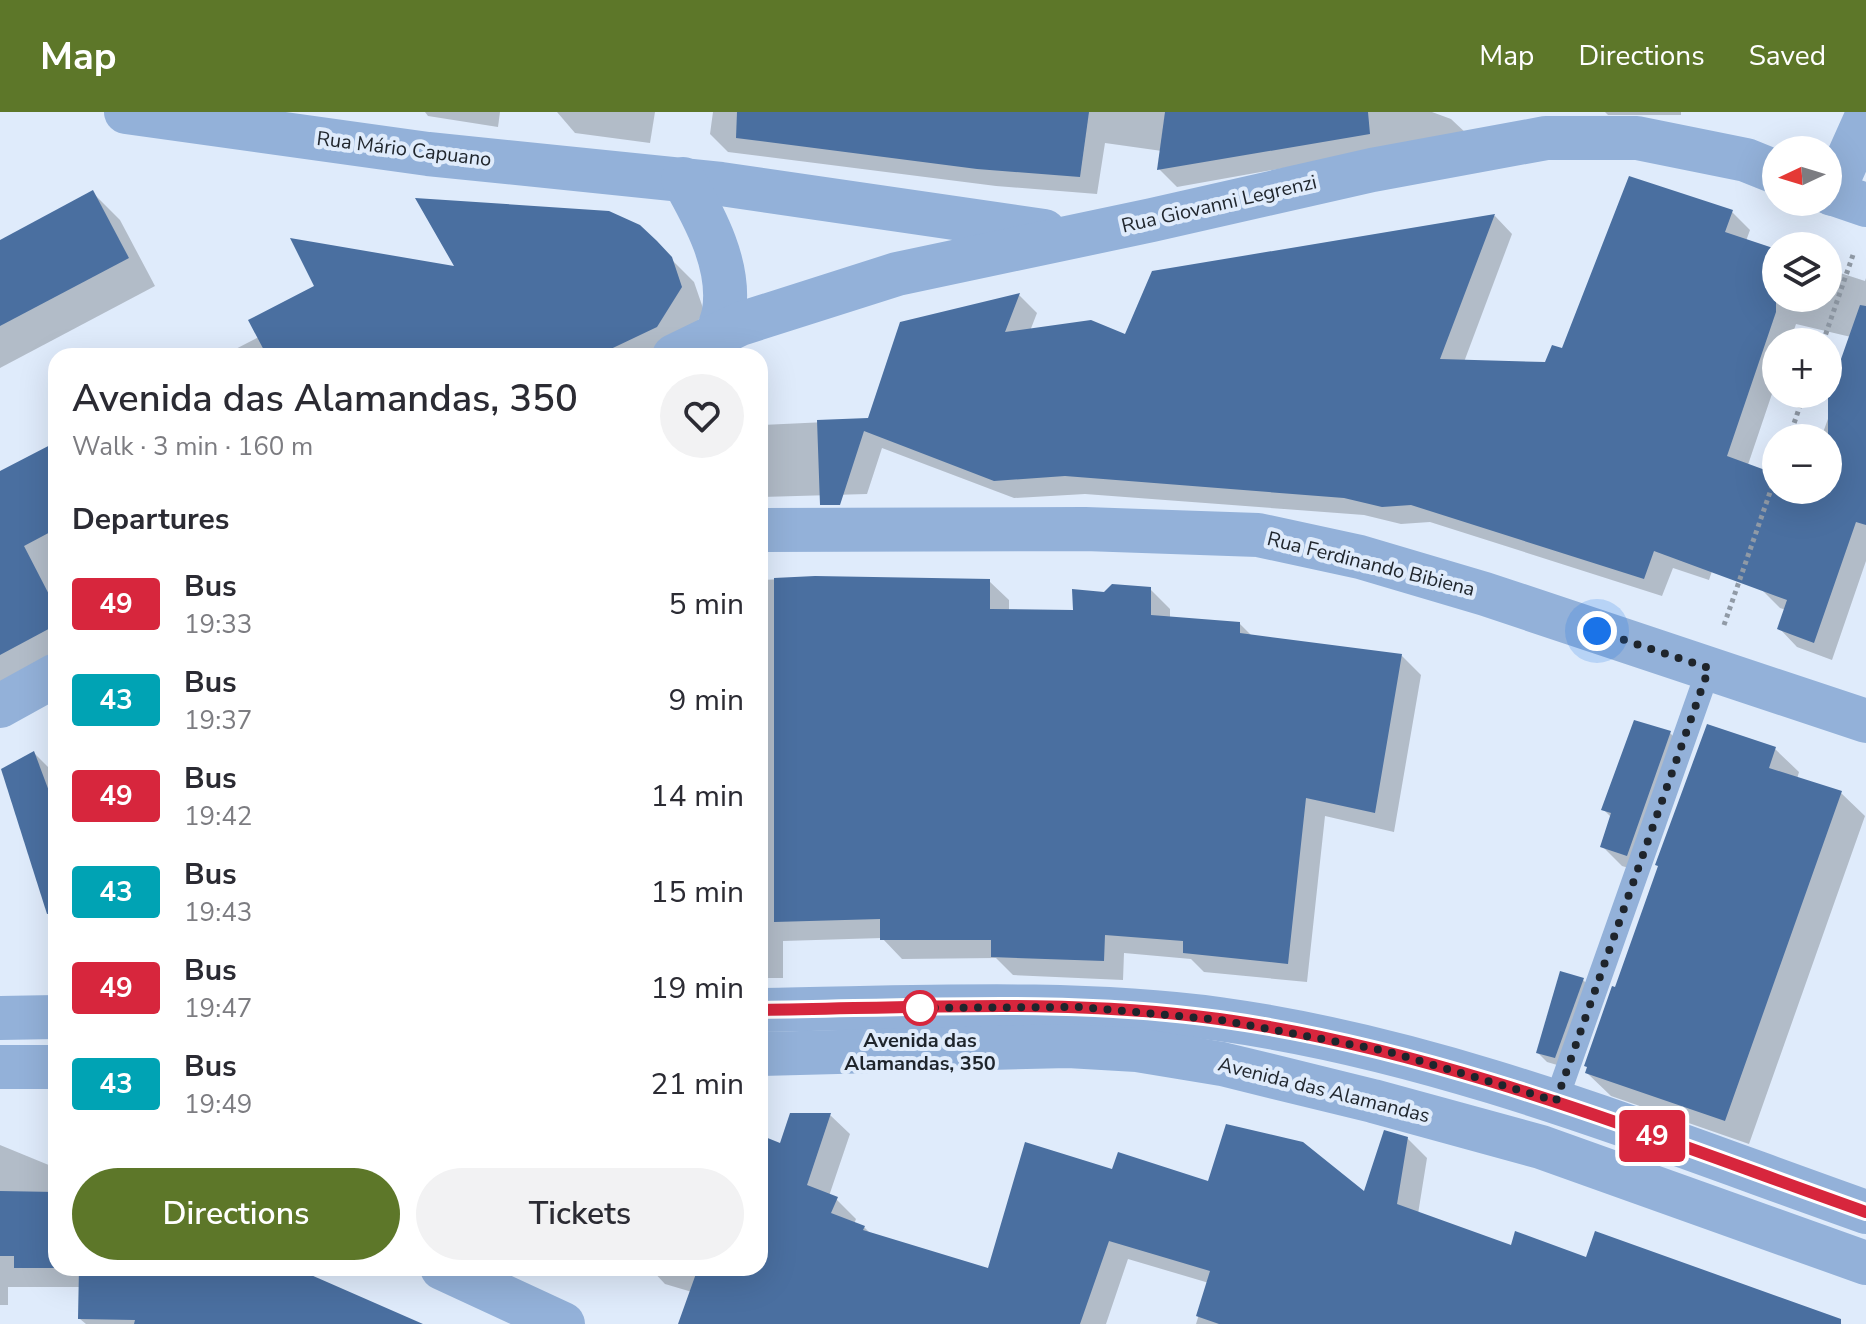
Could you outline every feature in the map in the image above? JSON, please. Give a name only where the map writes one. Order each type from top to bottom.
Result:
[{"type":"street","name":"Rua Mário Capuano","points":[[126,112],[428,154],[683,179],[1074,236]]},
{"type":"street","points":[[1846,209],[1866,118]]},
{"type":"street","name":"Rua Giovanni Legrenzi","points":[[690,348],[740,324],[897,274],[1372,170],[1546,138],[1637,138],[1746,160],[1762,166]]},
{"type":"street","points":[[683,179],[714,241],[724,286],[724,311],[717,335]]},
{"type":"street","name":"Rua Ferdinando Bibiena","points":[[768,530],[1085,529],[1258,535],[1360,557],[1457,585],[1866,721]]},
{"type":"street","points":[[0,706],[48,679]]},
{"type":"street","points":[[768,1010],[1081,1007],[1190,1016],[1386,1051],[1556,1101],[1866,1212]]},
{"type":"street","points":[[0,1018],[48,1017]]},
{"type":"street","name":"Avenida das Alamandas","points":[[768,1054],[1068,1046],[1137,1050],[1222,1064],[1541,1147],[1866,1263]]},
{"type":"street","points":[[4,1062],[48,1066]]},
{"type":"street","points":[[4,1062],[48,1084]]},
{"type":"street","points":[[459,1276],[563,1324]]},
{"type":"lane","points":[[1556,1101],[1709,668]]},
{"type":"path","points":[[1825,328],[1846,209]]},
{"type":"path","points":[[1709,668],[1766,504]]},
{"type":"building","points":[[737,112],[1089,112],[1080,177],[977,169],[736,138]]},
{"type":"building","points":[[1165,112],[1368,112],[1370,134],[1157,170]]},
{"type":"building","points":[[1629,176],[1733,210],[1725,232],[1762,244],[1762,312],[1776,312],[1771,328],[1762,328],[1762,353],[1727,456],[1762,469],[1762,504],[1842,504],[1842,424],[1828,424],[1828,408],[1842,408],[1842,356],[1860,305],[1866,306],[1866,525],[1856,522],[1814,643],[1777,629],[1787,600],[1654,551],[1644,579],[1411,505],[1382,507],[1344,498],[1065,476],[994,481],[864,431],[840,505],[820,505],[817,420],[868,418],[900,322],[1020,293],[1005,332],[1091,320],[1125,334],[1152,271],[1495,214],[1440,359],[1545,362],[1552,345],[1562,348]]},
{"type":"building","points":[[93,190],[129,258],[0,326],[0,240]]},
{"type":"building","points":[[415,198],[609,211],[640,225],[657,241],[672,257],[682,287],[657,327],[613,348],[263,348],[248,320],[314,286],[290,238],[454,266]]},
{"type":"building","points":[[48,446],[48,533],[24,546],[48,592],[48,629],[0,655],[0,471]]},
{"type":"building","points":[[774,578],[990,579],[990,609],[1073,610],[1072,589],[1104,592],[1112,584],[1151,587],[1151,615],[1240,622],[1240,633],[1402,654],[1375,813],[1306,798],[1288,964],[1183,953],[1183,941],[1105,935],[1104,961],[991,957],[991,940],[880,940],[880,919],[774,922]]},
{"type":"building","points":[[1634,720],[1671,731],[1627,856],[1600,847],[1611,813],[1601,810]]},
{"type":"building","points":[[1707,724],[1776,747],[1769,768],[1842,791],[1725,1121],[1585,1073],[1587,1067],[1584,1066],[1612,986],[1615,987],[1658,866],[1655,865]]},
{"type":"building","points":[[34,751],[48,789],[48,914],[47,914],[1,769]]},
{"type":"building","points":[[1560,971],[1584,978],[1555,1058],[1536,1053]]},
{"type":"building","points":[[790,1113],[831,1113],[807,1185],[838,1197],[831,1213],[865,1226],[863,1230],[988,1268],[1025,1142],[1112,1169],[1118,1152],[1208,1181],[1226,1124],[1303,1142],[1364,1191],[1384,1130],[1408,1137],[1397,1204],[1511,1245],[1515,1231],[1586,1257],[1595,1231],[1841,1319],[1841,1324],[1219,1324],[1196,1316],[1210,1271],[1109,1241],[1080,1324],[678,1324],[695,1276],[768,1276],[768,1138],[780,1143]]},
{"type":"building","points":[[0,1191],[48,1192],[48,1268],[14,1268],[14,1256],[0,1256]]},
{"type":"building","points":[[79,1276],[313,1276],[423,1324],[134,1324],[135,1320],[78,1319]]},
{"type":"bus line","name":"49","points":[[768,1010],[1081,1007],[1221,1020],[1386,1051],[1556,1101],[1866,1212]]},
{"type":"place","name":"Avenida das Alamandas, 350","points":[[920,1008]]},
{"type":"route","points":[[920,1008],[913,1008],[1081,1007],[1221,1020],[1386,1051],[1556,1101],[1709,668],[1597,631]]}]
